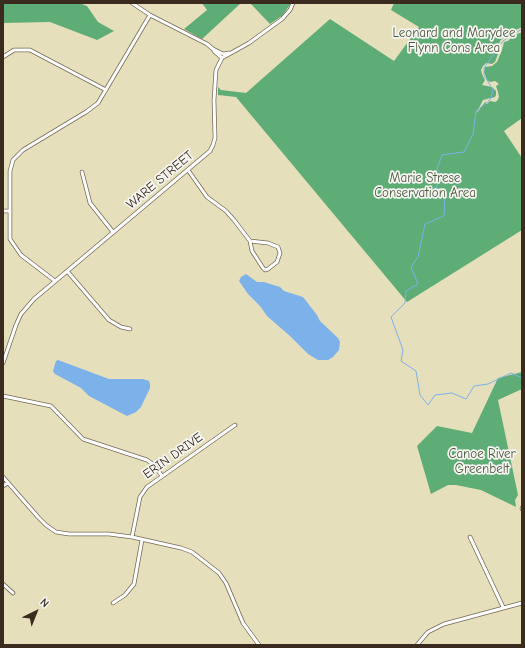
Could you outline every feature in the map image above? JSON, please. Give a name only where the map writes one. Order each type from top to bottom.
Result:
[{"type":"street","points":[[132,3],[150,15],[207,44],[222,58],[249,43],[282,19],[290,10],[293,3]]},
{"type":"street","points":[[55,281],[21,255],[12,243],[9,232],[10,171],[16,156],[23,150],[86,112],[98,103],[150,15]]},
{"type":"street","points":[[213,49],[222,54],[231,53]]},
{"type":"street","points":[[3,58],[14,50],[30,50],[106,90]]},
{"type":"street","name":"WARE STREET","points":[[3,363],[21,314],[34,300],[210,151],[215,138],[216,70],[222,58]]},
{"type":"street","points":[[188,170],[207,197],[226,211],[250,242],[252,251],[263,268],[265,270],[268,269],[277,262],[280,253],[278,247],[268,243],[250,242]]},
{"type":"street","points":[[82,172],[90,203],[113,232]]},
{"type":"street","points":[[3,211],[10,211]]},
{"type":"street","points":[[67,271],[109,320],[121,327],[130,329]]},
{"type":"street","points":[[3,396],[51,406],[83,439],[88,442],[147,460],[154,465],[162,476]]},
{"type":"street","name":"ERIN DRIVE","points":[[132,537],[142,494],[146,487],[235,425]]},
{"type":"street","points":[[3,477],[46,525],[56,532],[69,534],[109,534],[132,537],[181,548],[192,552],[219,573],[226,583],[244,623],[259,645]]},
{"type":"street","points":[[3,486],[8,483]]},
{"type":"street","points":[[470,537],[503,607]]},
{"type":"street","points":[[113,603],[124,595],[134,584],[142,540]]},
{"type":"street","points":[[3,584],[13,593]]},
{"type":"street","points":[[417,645],[421,638],[434,628],[444,624],[522,603]]},
{"type":"green space","points":[[3,3],[79,3],[87,6],[98,22],[114,31],[97,40],[50,22],[3,23]]},
{"type":"green space","points":[[202,3],[241,3],[202,39],[184,29],[207,10]]},
{"type":"green space","points":[[250,3],[291,3],[283,15],[270,24]]},
{"type":"green space","name":"Marie Strese Conservation Area","points":[[394,3],[522,3],[522,27],[514,31],[510,31],[500,41],[495,62],[492,64],[486,63],[481,70],[485,80],[482,85],[492,87],[496,91],[496,95],[495,97],[483,100],[476,114],[485,102],[487,104],[490,101],[495,102],[499,97],[496,86],[499,84],[495,81],[490,82],[487,80],[484,72],[485,67],[492,66],[497,62],[504,42],[522,32],[522,118],[504,131],[522,158],[522,230],[407,302],[236,97],[218,95],[218,87],[221,90],[246,93],[330,19],[394,61],[419,27],[391,10]]},
{"type":"green space","name":"Canoe River Greenbelt","points":[[522,372],[522,389],[498,400],[518,495],[515,500],[516,507],[481,490],[456,485],[448,485],[431,494],[417,446],[437,426],[472,433],[498,378]]},
{"type":"water","points":[[246,274],[257,282],[264,282],[280,287],[284,291],[303,297],[320,321],[338,338],[340,342],[339,350],[333,357],[328,360],[318,360],[308,354],[267,316],[239,281],[241,277]]},
{"type":"water","points":[[58,360],[109,379],[143,379],[149,381],[150,388],[141,407],[136,412],[127,416],[89,396],[81,388],[55,374],[53,371],[56,361]]},
{"type":"waterway","points":[[522,29],[503,41],[484,68],[484,75],[493,90],[490,100],[476,111],[473,134],[464,152],[442,155],[437,169],[443,176],[436,187],[445,196],[444,216],[425,224],[418,257],[411,267],[418,284],[406,291],[405,303],[391,317],[403,350],[401,361],[416,371],[420,395],[428,405],[435,395],[452,393],[466,399],[474,386],[488,384],[511,373],[522,378]]},
{"type":"park label","name":"Leonard and Marydee Flynn Cons Area","points":[[454,40]]}]
